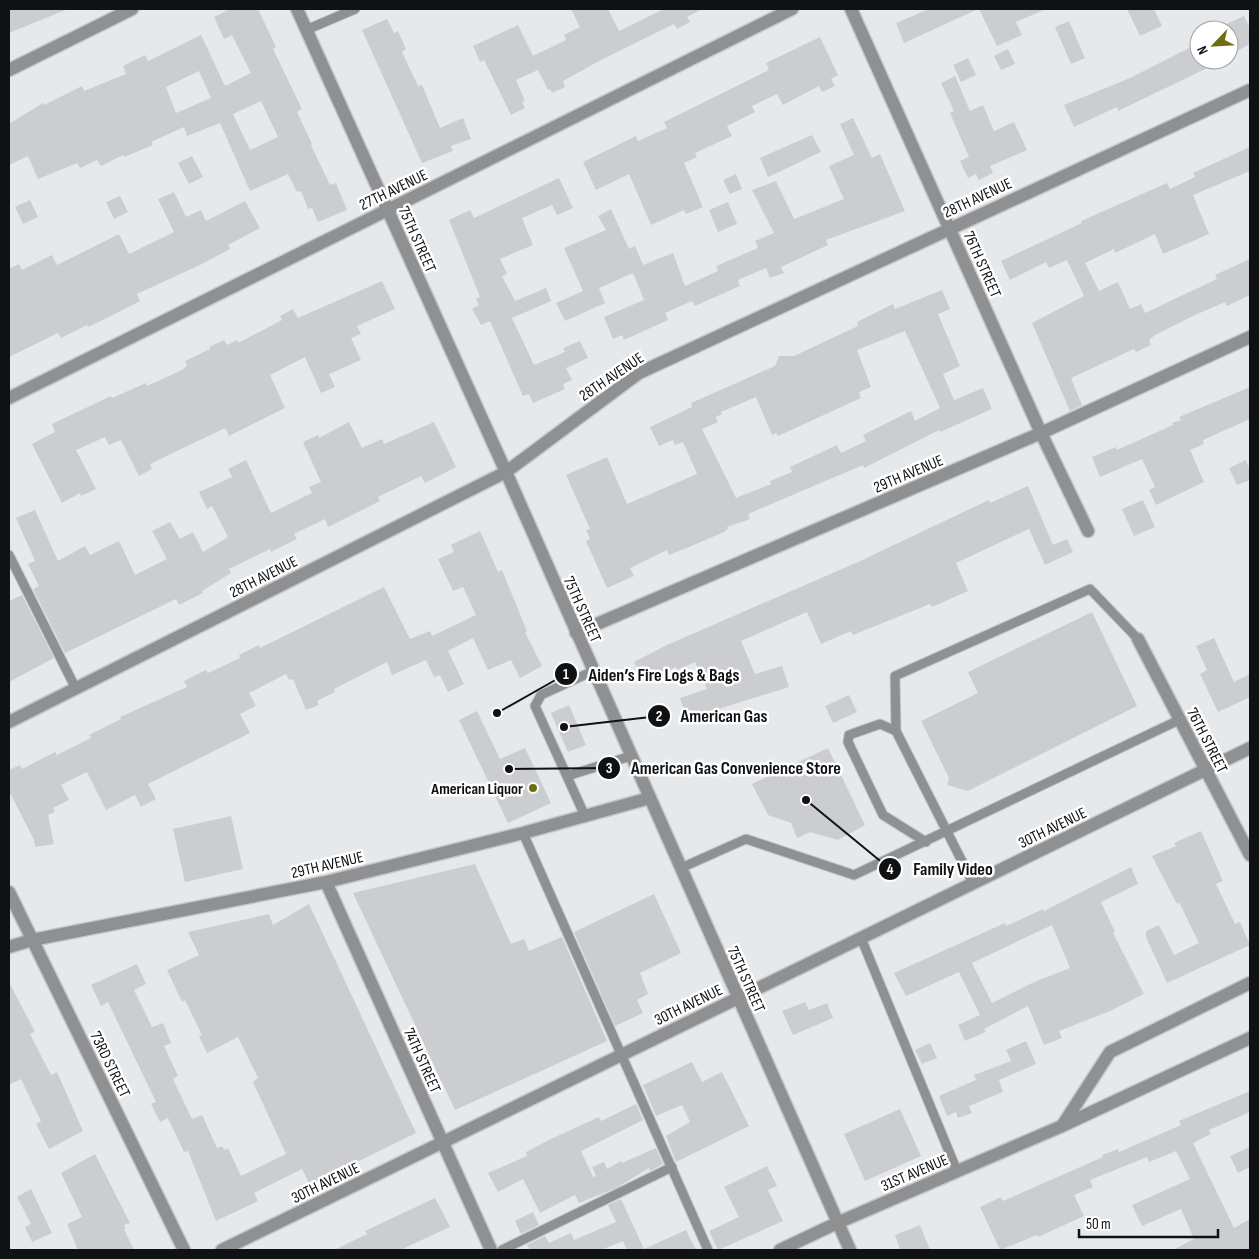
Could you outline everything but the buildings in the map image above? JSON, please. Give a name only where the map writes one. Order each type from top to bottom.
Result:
[{"type":"street","points":[[9,70],[132,9]]},
{"type":"street","name":"75TH STREET","points":[[297,9],[506,472],[850,1250]]},
{"type":"street","name":"27TH AVENUE","points":[[9,398],[792,9]]},
{"type":"street","name":"76TH STREET","points":[[852,9],[948,228],[1041,433],[1088,531]]},
{"type":"street","name":"28TH AVENUE","points":[[9,722],[506,472],[639,373],[948,228],[1250,90]]},
{"type":"street","name":"29TH AVENUE","points":[[576,633],[1041,433],[1250,337]]},
{"type":"street","name":"76TH STREET","points":[[1138,639],[1250,855]]},
{"type":"street","name":"30TH AVENUE","points":[[222,1250],[1250,748]]},
{"type":"street","name":"29TH AVENUE","points":[[9,947],[32,940],[326,882],[523,833],[650,798]]},
{"type":"street","name":"74TH STREET","points":[[326,882],[491,1250]]},
{"type":"street","name":"73RD STREET","points":[[9,892],[184,1250]]},
{"type":"street","points":[[1062,1126],[1110,1052],[1250,983]]},
{"type":"street","name":"31ST AVENUE","points":[[780,1250],[1062,1126],[1250,1038]]},
{"type":"lane","points":[[306,30],[355,9]]},
{"type":"lane","points":[[9,555],[76,689]]},
{"type":"lane","points":[[973,883],[896,731],[895,676],[1090,588],[1138,639]]},
{"type":"lane","points":[[585,816],[535,706],[541,695],[593,670]]},
{"type":"lane","points":[[681,868],[746,839],[854,875],[1180,720]]},
{"type":"lane","points":[[896,731],[880,724],[849,735],[848,742],[883,815],[926,842]]},
{"type":"lane","points":[[567,776],[631,756]]},
{"type":"lane","points":[[523,833],[708,1250]]},
{"type":"lane","points":[[861,938],[957,1171]]},
{"type":"lane","points":[[502,1250],[672,1167]]},
{"type":"place","name":"Aiden’s Fire Logs & Bags","points":[[497,713]]},
{"type":"place","name":"American Gas","points":[[564,727]]},
{"type":"place","name":"American Gas Convenience Store","points":[[509,769]]},
{"type":"place","name":"American Liquor","points":[[533,788]]},
{"type":"place","name":"Family Video","points":[[806,800]]}]
